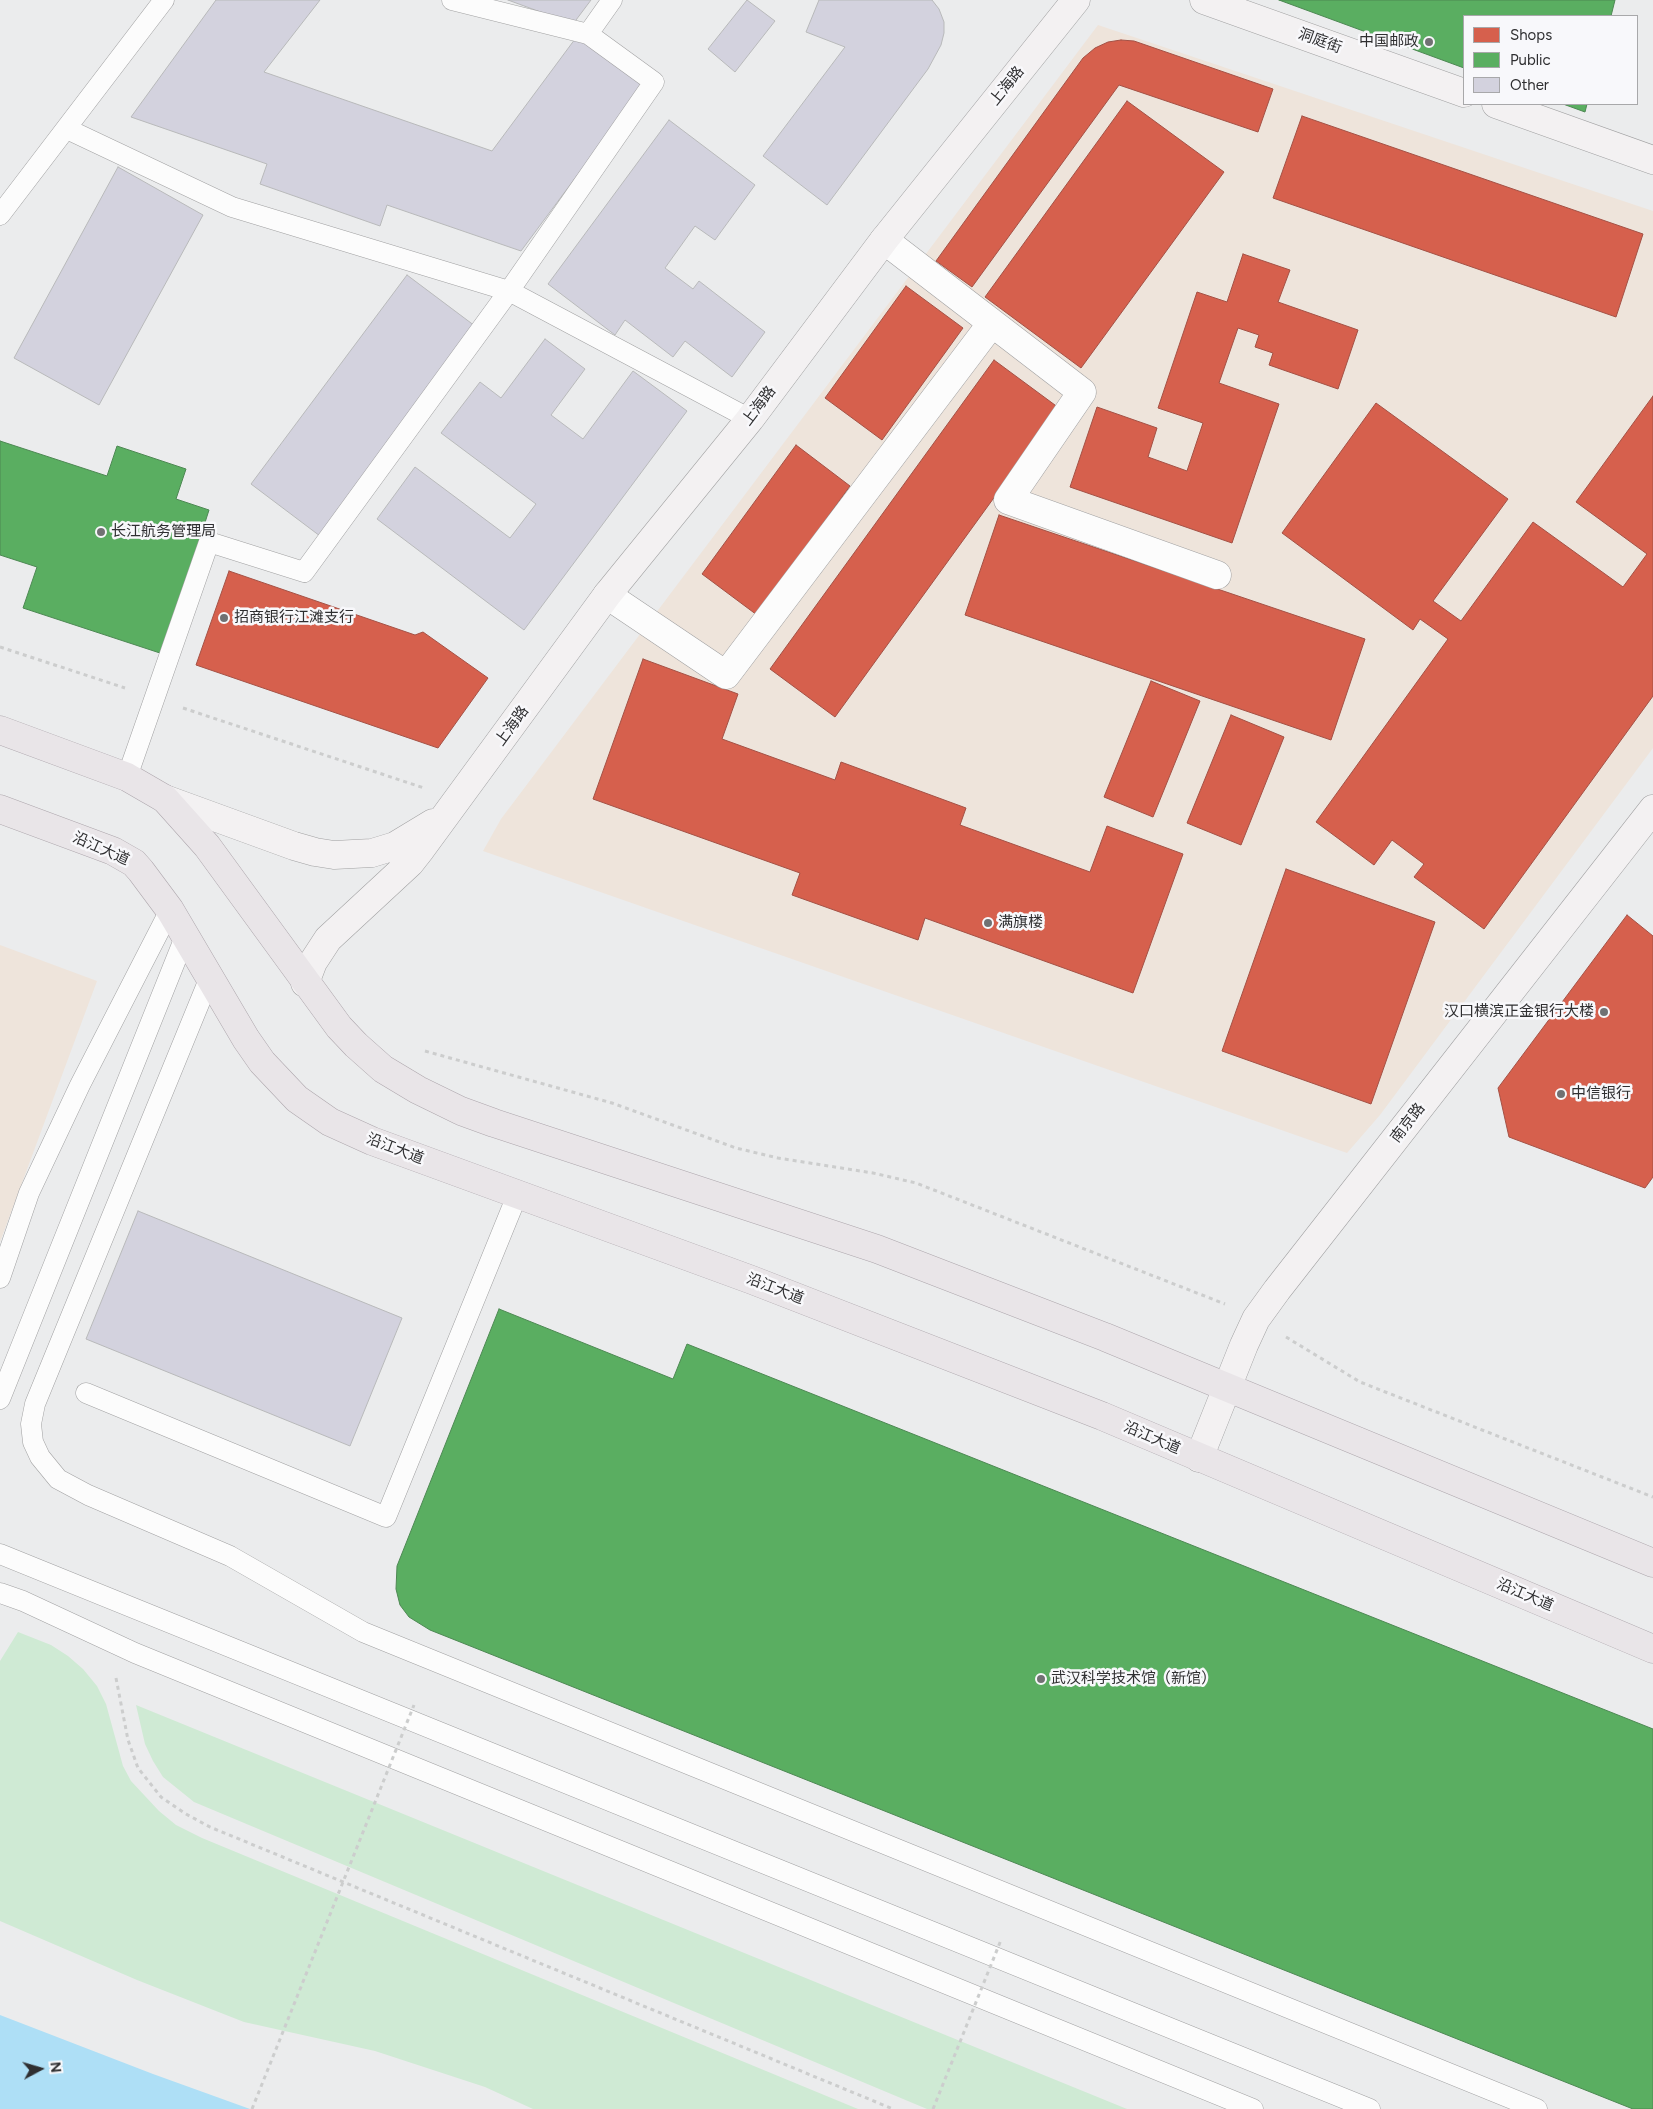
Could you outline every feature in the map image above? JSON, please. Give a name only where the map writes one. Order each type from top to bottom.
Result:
[{"type":"main road","points":[[0,730],[127,777],[165,798],[207,846],[339,1027],[370,1057],[418,1090],[461,1111],[877,1249],[1226,1386],[1653,1564]]},
{"type":"main road","name":"沿江大道","points":[[0,809],[113,851],[125,857],[142,871],[170,910],[246,1040],[262,1062],[297,1099],[330,1122],[372,1140],[752,1280],[1102,1416],[1653,1649]]},
{"type":"street","name":"上海路","points":[[306,983],[313,962],[328,939],[410,863],[452,809],[607,596],[750,419],[884,240],[1076,0]]},
{"type":"street","name":"洞庭街","points":[[1204,0],[1463,92]]},
{"type":"street","points":[[1499,105],[1653,160]]},
{"type":"street","points":[[884,240],[1082,392],[1008,500],[1217,575]]},
{"type":"street","points":[[607,596],[726,675],[992,323]]},
{"type":"street","name":"上海路","points":[[165,798],[294,846],[334,855],[372,853],[395,846],[452,809]]},
{"type":"street","name":"南京路","points":[[1199,1458],[1226,1386],[1256,1319],[1653,809]]},
{"type":"lane","points":[[0,214],[164,0]]},
{"type":"lane","points":[[127,777],[210,542],[304,572],[509,292],[654,82],[588,34],[452,0]]},
{"type":"lane","points":[[588,34],[612,0]]},
{"type":"lane","points":[[67,128],[232,208],[509,292],[750,419]]},
{"type":"lane","points":[[0,1278],[33,1185],[84,1077],[170,910]]},
{"type":"lane","points":[[0,1399],[185,937]]},
{"type":"lane","points":[[210,977],[35,1404],[31,1424],[33,1442],[40,1457],[58,1479],[88,1495],[230,1556],[363,1632],[1538,2109]]},
{"type":"lane","points":[[86,1393],[386,1517],[518,1193]]},
{"type":"lane","points":[[0,1554],[1370,2109]]},
{"type":"lane","points":[[0,1593],[23,1601],[108,1641],[1252,2109]]},
{"type":"path","points":[[0,648],[428,789],[452,809]]},
{"type":"path","points":[[424,1051],[612,1103],[736,1148],[778,1158],[873,1172],[916,1182],[1223,1303],[1256,1319],[1360,1382],[1653,1497]]},
{"type":"path","points":[[108,1641],[128,1740],[138,1768],[161,1797],[186,1814],[210,1827],[893,2109]]},
{"type":"path","points":[[252,2109],[414,1705]]},
{"type":"path","points":[[933,2109],[1001,1940]]},
{"type":"shaded area","points":[[1098,25],[1653,211],[1653,748],[1380,1115],[1347,1153],[483,851],[501,819]]},
{"type":"shaded area","points":[[0,945],[97,981],[0,1242]]},
{"type":"green space","points":[[18,1632],[51,1645],[68,1656],[83,1669],[97,1686],[106,1704],[123,1766],[131,1781],[159,1811],[176,1825],[202,1838],[858,2109],[533,2109],[485,2087],[375,2051],[244,2022],[137,1980],[0,1921],[0,1661]]},
{"type":"green space","points":[[136,1705],[1127,2109],[927,2109],[194,1802],[163,1777],[153,1761],[145,1744]]},
{"type":"water","points":[[0,2015],[153,2074],[250,2109],[0,2109]]},
{"type":"building: Shops","points":[[1134,41],[1273,89],[1258,132],[1119,85],[972,287],[936,261],[1083,58],[1095,48],[1108,42]]},
{"type":"building: Shops","points":[[1127,101],[1224,172],[1081,368],[985,297]]},
{"type":"building: Shops","points":[[1302,116],[1643,234],[1616,317],[1273,198]]},
{"type":"building: Shops","points":[[1243,254],[1290,270],[1278,302],[1358,330],[1338,389],[1269,365],[1273,353],[1255,347],[1259,335],[1238,328],[1219,383],[1279,404],[1232,543],[1070,487],[1097,407],[1157,428],[1148,457],[1187,471],[1203,423],[1158,408],[1197,292],[1227,302]]},
{"type":"building: Shops","points":[[906,286],[963,328],[882,440],[825,398]]},
{"type":"building: Shops","points":[[994,360],[1059,408],[835,717],[770,669]]},
{"type":"building: Shops","points":[[1653,396],[1653,696],[1484,929],[1414,877],[1424,864],[1392,840],[1374,865],[1316,822],[1448,639],[1420,619],[1413,630],[1282,533],[1376,403],[1508,499],[1433,601],[1461,621],[1533,522],[1623,587],[1647,554],[1576,502]]},
{"type":"building: Shops","points":[[796,445],[850,486],[757,615],[702,574]]},
{"type":"building: Shops","points":[[999,515],[1365,639],[1331,740],[965,615]]},
{"type":"building: Shops","points":[[229,571],[415,635],[423,632],[488,678],[438,748],[196,665]]},
{"type":"building: Shops","points":[[643,659],[738,694],[722,739],[835,780],[841,762],[966,808],[960,825],[1090,872],[1107,826],[1183,854],[1133,993],[925,918],[918,940],[792,895],[800,873],[593,799]]},
{"type":"building: Shops","points":[[1151,681],[1200,701],[1153,817],[1104,797]]},
{"type":"building: Shops","points":[[1231,715],[1284,737],[1241,845],[1187,823]]},
{"type":"building: Shops","points":[[1286,869],[1435,922],[1371,1104],[1222,1051]]},
{"type":"building: Shops","name":"汉口横滨正金银行大楼","points":[[1627,915],[1653,936],[1653,1177],[1645,1188],[1509,1137],[1498,1088]]},
{"type":"building: Public","name":"中国邮政","points":[[1279,0],[1615,0],[1611,15],[1463,15],[1463,68]]},
{"type":"building: Public","points":[[1566,105],[1587,105],[1585,112]]},
{"type":"building: Public","name":"长江航务管理局","points":[[0,441],[107,476],[117,446],[186,469],[176,499],[209,510],[163,654],[23,608],[37,567],[0,555]]},
{"type":"building: Public","name":"武汉科学技术馆（新馆）","points":[[499,1309],[673,1379],[687,1344],[1653,1729],[1653,2109],[1633,2109],[430,1630],[409,1617],[400,1605],[396,1589],[397,1566]]},
{"type":"building: Other","points":[[216,0],[320,0],[264,72],[492,151],[578,35],[645,84],[521,251],[387,205],[380,226],[260,184],[267,164],[131,117]]},
{"type":"building: Other","points":[[508,0],[591,0],[573,24]]},
{"type":"building: Other","points":[[747,0],[775,21],[735,72],[708,49]]},
{"type":"building: Other","points":[[819,0],[932,0],[939,9],[944,22],[941,45],[928,69],[827,205],[763,156],[845,47],[806,32]]},
{"type":"building: Other","points":[[669,120],[755,185],[715,240],[695,226],[665,268],[693,289],[699,281],[765,332],[732,377],[685,341],[673,357],[625,320],[615,335],[548,284]]},
{"type":"building: Other","points":[[118,167],[203,215],[99,405],[14,358]]},
{"type":"building: Other","points":[[407,275],[475,326],[320,536],[251,484]]},
{"type":"building: Other","points":[[545,339],[585,369],[551,415],[583,439],[633,371],[687,411],[524,630],[377,519],[415,467],[510,538],[536,504],[441,433],[480,382],[501,398]]},
{"type":"building: Other","points":[[138,1211],[402,1318],[350,1446],[86,1339]]},
{"type":"place","name":"中国邮政","points":[[1429,42]]},
{"type":"place","name":"长江航务管理局","points":[[101,532]]},
{"type":"place","name":"招商银行江滩支行","points":[[224,618]]},
{"type":"place","name":"满旗楼","points":[[988,923]]},
{"type":"place","name":"汉口横滨正金银行大楼","points":[[1604,1012]]},
{"type":"place","name":"中信银行","points":[[1561,1094]]},
{"type":"place","name":"武汉科学技术馆（新馆）","points":[[1041,1679]]}]
